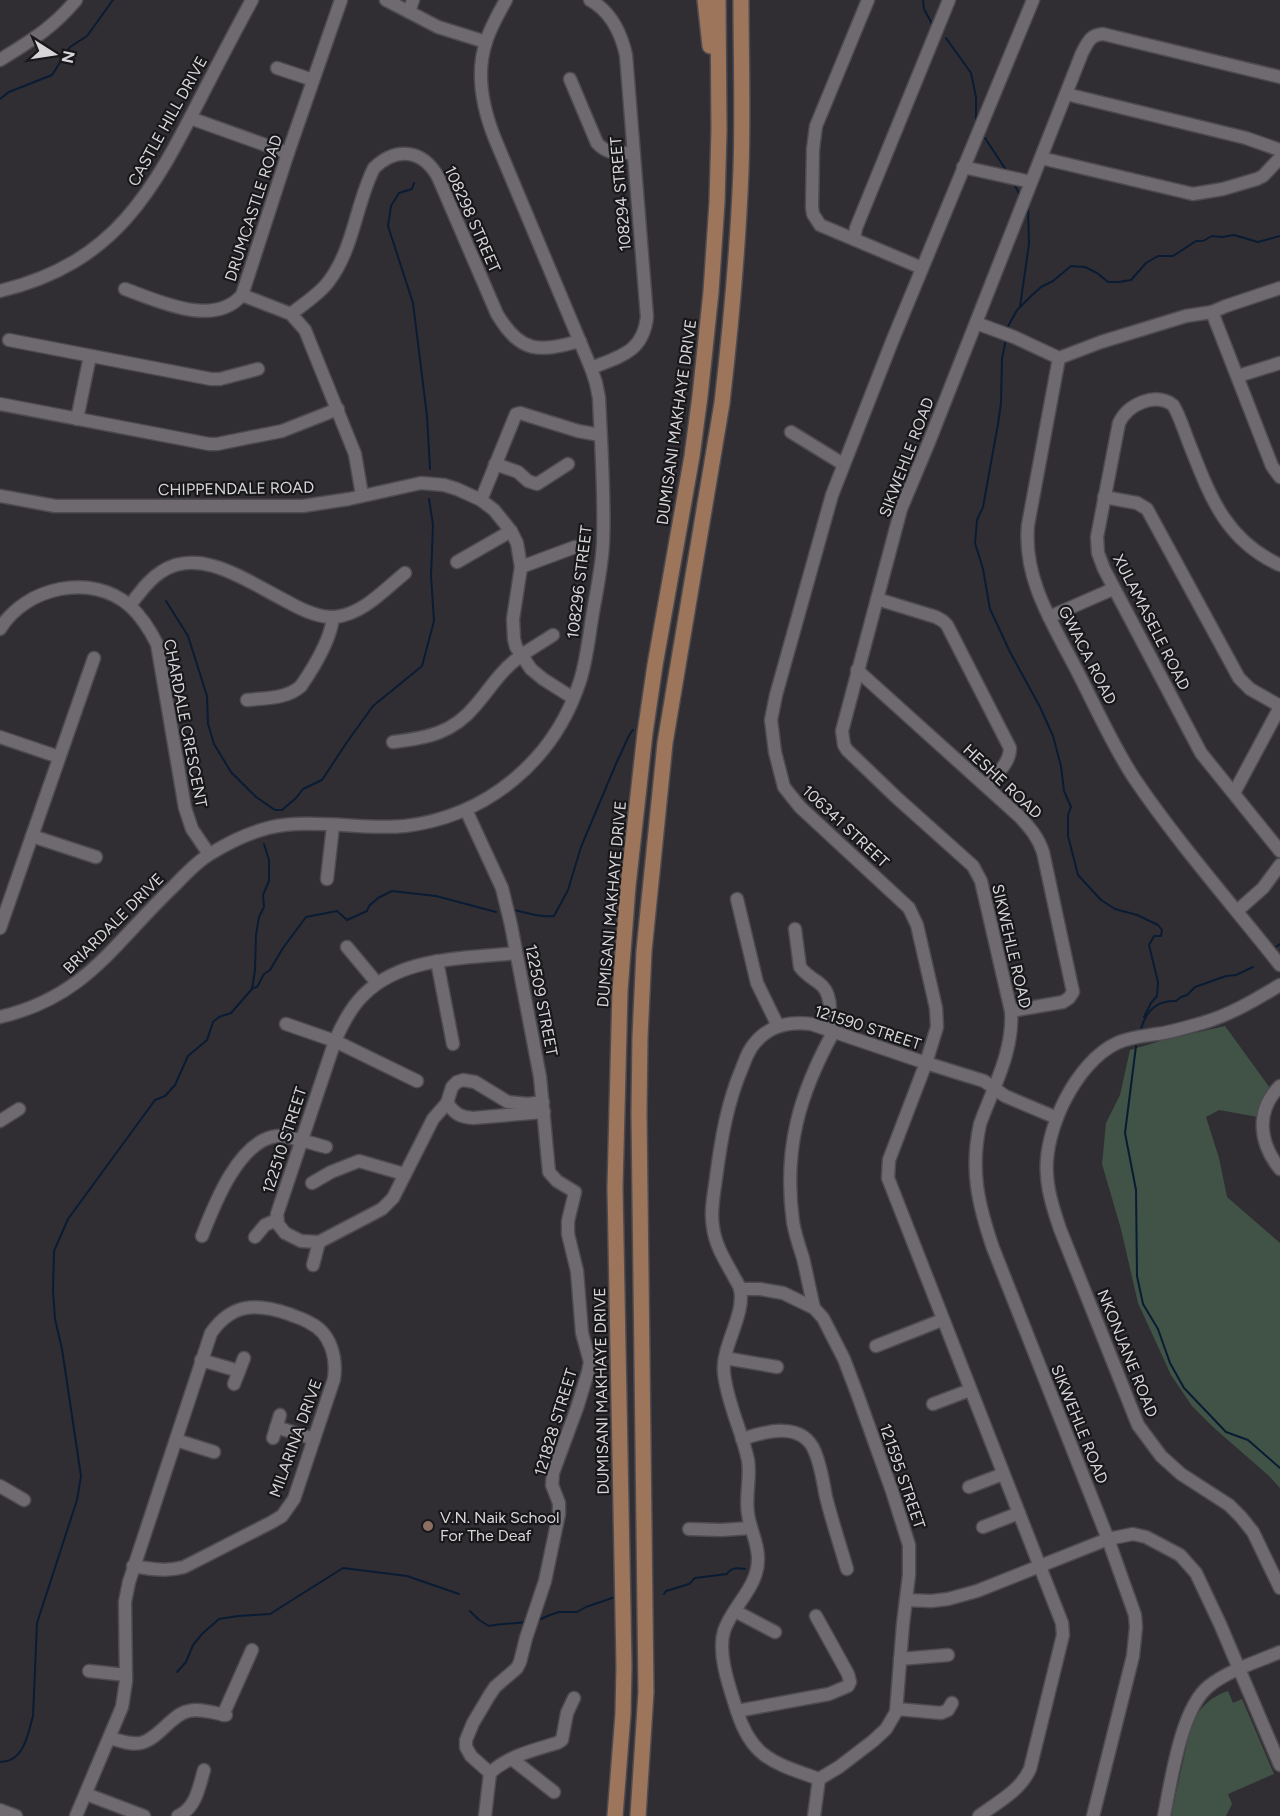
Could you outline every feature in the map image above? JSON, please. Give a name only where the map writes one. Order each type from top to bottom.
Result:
[{"type":"main road","points":[[705,0],[719,130]]},
{"type":"main road","name":"DUMISANI MAKHAYE DRIVE","points":[[615,1816],[620,1765],[624,1666],[615,1188],[621,991],[629,874],[645,733],[700,396],[715,247],[719,130],[718,0]]},
{"type":"main road","points":[[638,1816],[646,1692],[639,1139],[640,1037],[644,962],[664,743],[716,436],[734,289],[741,168],[741,0]]},
{"type":"street","points":[[0,60],[61,18],[76,0]]},
{"type":"street","name":"CASTLE HILL DRIVE","points":[[0,291],[39,280],[73,263],[107,238],[130,216],[152,186],[252,0]]},
{"type":"street","name":"DRUMCASTLE ROAD","points":[[124,289],[177,307],[206,311],[236,303],[242,295],[341,0]]},
{"type":"street","points":[[386,0],[411,6],[438,27],[486,42]]},
{"type":"street","name":"108296 STREET","points":[[209,854],[273,827],[295,824],[404,826],[466,810],[501,789],[527,768],[542,752],[559,726],[579,683],[587,656],[603,545],[599,398],[591,368],[488,121],[483,104],[481,77],[486,42],[506,0]]},
{"type":"street","name":"108294 STREET","points":[[590,0],[605,4],[623,41],[626,55],[647,316],[643,336],[629,351],[591,368]]},
{"type":"street","points":[[868,0],[818,122],[813,148],[812,207],[814,218],[829,230],[922,268]]},
{"type":"street","points":[[854,239],[856,228],[949,0]]},
{"type":"street","name":"106341 STREET","points":[[979,1816],[1015,1791],[1022,1784],[1030,1769],[1063,1629],[942,1320],[891,1187],[888,1173],[889,1160],[936,1036],[937,1016],[913,914],[903,902],[792,799],[784,787],[771,726],[773,706],[831,495],[1033,0]]},
{"type":"street","name":"SIKWEHLE ROAD","points":[[1093,1816],[1136,1641],[1136,1627],[1132,1602],[1008,1289],[983,1219],[976,1190],[976,1148],[980,1124],[1010,1043],[1012,1022],[981,881],[973,866],[861,765],[844,745],[842,731],[901,509],[1082,52],[1090,38],[1096,34],[1103,34],[1280,77]]},
{"type":"street","points":[[278,68],[313,80]]},
{"type":"street","points":[[570,79],[597,143],[610,153],[633,153]]},
{"type":"street","points":[[1066,94],[1246,138],[1280,150]]},
{"type":"street","points":[[190,118],[288,153]]},
{"type":"street","name":"108298 STREET","points":[[291,314],[332,278],[344,253],[374,168],[380,162],[393,156],[410,154],[426,160],[432,166],[497,314],[507,330],[518,340],[540,348],[552,348],[580,341]]},
{"type":"street","points":[[1041,158],[1193,194],[1223,189],[1257,179],[1263,176],[1280,158]]},
{"type":"street","points":[[963,167],[1031,182]]},
{"type":"street","points":[[976,323],[1014,337],[1059,358],[1101,342],[1186,316],[1212,312],[1280,288]]},
{"type":"street","points":[[242,295],[291,314],[305,330],[355,454],[362,495]]},
{"type":"street","points":[[1212,312],[1272,466],[1280,477]]},
{"type":"street","points":[[9,339],[211,379],[220,379],[258,369]]},
{"type":"street","points":[[77,419],[90,356]]},
{"type":"street","name":"GWACA ROAD","points":[[1059,358],[1028,525],[1026,543],[1034,581],[1049,617],[1134,777],[1184,845],[1280,965]]},
{"type":"street","points":[[1238,376],[1280,363]]},
{"type":"street","name":"XULAMASELE ROAD","points":[[1280,565],[1249,546],[1226,521],[1214,503],[1176,410],[1167,401],[1156,399],[1137,404],[1123,414],[1119,423],[1104,497],[1097,537],[1098,550],[1113,589],[1202,753],[1280,851]]},
{"type":"street","points":[[0,404],[202,444],[218,444],[282,430],[338,409]]},
{"type":"street","points":[[481,500],[514,416],[520,413],[578,431],[600,435]]},
{"type":"street","points":[[791,432],[843,464]]},
{"type":"street","points":[[495,464],[518,472],[528,481],[537,484],[568,464]]},
{"type":"street","name":"CHIPPENDALE ROAD","points":[[0,496],[55,506],[280,506],[314,505],[421,483],[457,489],[481,500],[494,510],[511,531],[517,543],[521,567],[513,629],[520,656]]},
{"type":"street","points":[[1104,497],[1137,503],[1147,509],[1243,684],[1280,707],[1234,794]]},
{"type":"street","points":[[457,562],[511,531]]},
{"type":"street","points":[[521,567],[575,548]]},
{"type":"street","points":[[130,605],[151,579],[176,564],[203,562],[223,569],[303,610],[333,617],[350,613],[365,605],[405,573]]},
{"type":"street","name":"CHARDALE CRESCENT","points":[[1,624],[33,598],[62,588],[93,589],[108,593],[130,605],[152,632],[157,644],[185,808],[192,829],[209,854]]},
{"type":"street","points":[[1049,617],[1113,589]]},
{"type":"street","points":[[877,599],[936,617],[947,625],[1010,748],[1010,755],[1006,763],[986,786]]},
{"type":"street","points":[[247,700],[284,695],[301,686],[324,645],[332,626],[333,617]]},
{"type":"street","points":[[393,742],[431,735],[456,725],[476,706],[501,673],[520,656],[553,635]]},
{"type":"street","points":[[520,656],[543,679],[573,698]]},
{"type":"street","points":[[0,928],[94,658]]},
{"type":"street","name":"HESHE ROAD","points":[[858,670],[1020,817],[1035,833],[1039,841],[1073,988],[1069,998],[1063,1002],[1011,1011]]},
{"type":"street","points":[[0,737],[59,757]]},
{"type":"street","name":"122509 STREET","points":[[466,810],[502,888],[544,1107],[549,1172],[557,1182],[575,1192]]},
{"type":"street","points":[[327,879],[333,826]]},
{"type":"street","points":[[32,836],[96,857]]},
{"type":"street","name":"BRIARDALE DRIVE","points":[[0,1017],[44,1003],[79,982],[209,854]]},
{"type":"street","points":[[1237,911],[1263,888],[1280,865]]},
{"type":"street","points":[[737,899],[757,982],[778,1026],[754,1043],[739,1075],[726,1113],[713,1197],[713,1228],[721,1252],[740,1289],[740,1302],[724,1358],[724,1374],[748,1469],[746,1501],[758,1555],[758,1568],[752,1584],[725,1629],[722,1649],[737,1711],[744,1731],[757,1750],[773,1761],[819,1779],[814,1816]]},
{"type":"street","points":[[795,929],[800,967],[828,993],[831,1030],[796,1120],[791,1157],[793,1224],[814,1308]]},
{"type":"street","points":[[347,947],[376,983]]},
{"type":"street","name":"122510 STREET","points":[[319,1242],[301,1241],[291,1237],[281,1229],[277,1214],[335,1041],[342,1024],[354,1006],[376,983],[406,968],[437,961],[516,953]]},
{"type":"street","points":[[437,961],[453,1044]]},
{"type":"street","name":"NKONJANE ROAD","points":[[1280,985],[1225,1015],[1138,1037],[1114,1045],[1102,1052],[1089,1064],[1075,1083],[1057,1118],[1047,1156],[1047,1175],[1052,1203],[1060,1228],[1138,1425],[1161,1456],[1181,1474],[1229,1505],[1242,1517],[1257,1541],[1280,1588]]},
{"type":"street","name":"121590 STREET","points":[[778,1026],[798,1022],[811,1024],[926,1063]]},
{"type":"street","points":[[286,1024],[335,1041],[417,1081]]},
{"type":"street","points":[[926,1063],[984,1081],[1005,1096],[1057,1118]]},
{"type":"street","points":[[313,1265],[319,1242],[382,1209],[393,1198],[433,1119],[447,1103],[452,1087],[457,1082],[463,1080],[482,1085],[508,1102],[544,1107]]},
{"type":"street","points":[[1280,1086],[1274,1092],[1265,1110],[1263,1135],[1271,1158],[1280,1169]]},
{"type":"street","points":[[447,1103],[462,1117],[473,1118],[544,1107]]},
{"type":"street","points":[[0,1121],[19,1109]]},
{"type":"street","points":[[202,1236],[219,1194],[238,1164],[252,1148],[268,1138],[283,1136],[326,1148]]},
{"type":"street","points":[[312,1183],[355,1161],[404,1174]]},
{"type":"street","name":"121828 STREET","points":[[490,1773],[471,1756],[466,1747],[466,1740],[495,1687],[517,1668],[520,1662],[547,1572],[559,1514],[559,1503],[552,1485],[553,1473],[589,1368],[589,1355],[582,1333],[577,1271],[568,1234],[568,1221],[575,1192]]},
{"type":"street","points":[[255,1237],[265,1225],[277,1220]]},
{"type":"street","name":"121595 STREET","points":[[740,1289],[760,1289],[783,1293],[814,1308],[826,1322],[843,1359],[906,1532],[910,1557],[897,1709],[886,1729],[873,1741],[819,1779]]},
{"type":"street","name":"MILARINA DRIVE","points":[[76,1816],[122,1707],[126,1675],[125,1602],[134,1566],[211,1333],[224,1317],[235,1311],[263,1307],[311,1323],[318,1328],[334,1356],[336,1366],[334,1379],[294,1499],[282,1516],[184,1566],[159,1571],[134,1566]]},
{"type":"street","points":[[876,1346],[942,1320]]},
{"type":"street","points":[[234,1384],[244,1358]]},
{"type":"street","points":[[724,1358],[777,1367]]},
{"type":"street","points":[[201,1360],[239,1371]]},
{"type":"street","points":[[933,1404],[970,1390]]},
{"type":"street","points":[[276,1427],[314,1439]]},
{"type":"street","points":[[742,1439],[763,1432],[782,1430],[802,1436],[812,1444],[847,1569]]},
{"type":"street","points":[[176,1440],[214,1452]]},
{"type":"street","points":[[969,1486],[1003,1474]]},
{"type":"street","points":[[0,1486],[24,1500]]},
{"type":"street","points":[[983,1527],[1019,1513]]},
{"type":"street","points":[[689,1529],[751,1528]]},
{"type":"street","points":[[906,1600],[948,1599],[1108,1539],[1133,1533],[1146,1537],[1180,1555],[1196,1573],[1280,1766]]},
{"type":"street","points":[[735,1611],[775,1632]]},
{"type":"street","points":[[737,1711],[829,1694],[848,1686],[850,1682],[848,1674],[816,1616]]},
{"type":"street","points":[[110,1738],[128,1744],[142,1743],[154,1738],[178,1715],[188,1711],[198,1710],[224,1715],[252,1650]]},
{"type":"street","points":[[1164,1816],[1183,1730],[1200,1695],[1222,1677],[1280,1652]]},
{"type":"street","points":[[900,1659],[948,1655]]},
{"type":"street","points":[[89,1671],[126,1675]]},
{"type":"street","points":[[485,1816],[490,1773],[512,1759],[562,1740],[567,1713],[574,1698]]},
{"type":"street","points":[[897,1709],[941,1713],[948,1710],[952,1703]]},
{"type":"street","points":[[512,1759],[555,1792]]},
{"type":"street","points":[[178,1816],[195,1800],[204,1770]]},
{"type":"street","points":[[86,1794],[144,1816]]},
{"type":"street","points":[[0,1810],[16,1816]]},
{"type":"green space","points":[[1225,1026],[1270,1088],[1263,1099],[1258,1117],[1219,1110],[1206,1117],[1219,1158],[1227,1197],[1280,1243],[1280,1488],[1192,1406],[1171,1375],[1138,1303],[1121,1229],[1102,1164],[1106,1123],[1120,1095],[1130,1050]]},
{"type":"green space","points":[[1228,1691],[1233,1703],[1242,1699],[1274,1774],[1228,1794],[1232,1804],[1226,1816],[1171,1816],[1193,1723],[1209,1701]]},
{"type":"waterway","points":[[0,99],[9,92],[52,75],[70,47],[87,36],[113,0]]},
{"type":"waterway","points":[[923,0],[924,9],[932,24]]},
{"type":"waterway","points":[[946,38],[971,73],[976,97],[976,119]]},
{"type":"waterway","points":[[985,138],[1006,170]]},
{"type":"waterway","points":[[414,183],[412,189],[399,193],[391,206],[388,226],[413,303],[427,416],[430,469]]},
{"type":"waterway","points":[[1014,184],[1020,195]]},
{"type":"waterway","points":[[1020,307],[1029,244],[1028,206]]},
{"type":"waterway","points":[[1006,330],[1017,310],[1030,297],[1071,266],[1085,267],[1108,282],[1119,282],[1131,280],[1146,263],[1158,256],[1173,256],[1196,241],[1203,241],[1212,236],[1234,235],[1258,242],[1280,236]]},
{"type":"waterway","points":[[1006,339],[1002,359],[998,424],[983,507],[977,520],[975,543],[983,569],[990,609],[1053,736],[1061,766],[1064,791],[1071,807],[1068,815],[1068,836],[1078,875],[1101,900],[1115,909],[1137,915],[1158,925],[1162,930],[1161,936],[1154,936],[1149,945],[1158,982],[1157,996],[1144,1017]]},
{"type":"waterway","points":[[166,601],[188,636],[207,696],[208,724],[214,744],[231,772],[256,797],[275,810],[282,810],[303,789],[322,780],[373,706],[422,666],[434,621],[431,576],[433,525],[429,499]]},
{"type":"waterway","points":[[513,910],[538,916],[554,916],[568,890],[581,847],[618,759],[633,730]]},
{"type":"waterway","points":[[0,1762],[9,1761],[19,1753],[30,1728],[33,1716],[37,1623],[77,1500],[81,1476],[62,1349],[55,1319],[54,1251],[68,1219],[155,1100],[165,1096],[175,1085],[188,1056],[207,1040],[213,1022],[231,1013],[252,989],[256,935],[259,917],[264,907],[263,895],[269,881],[269,860],[264,844]]},
{"type":"waterway","points":[[253,988],[257,987],[264,974],[270,970],[306,917],[337,911],[347,920],[367,911],[378,898],[392,891],[436,896],[496,912]]},
{"type":"waterway","points":[[1276,947],[1280,944]]},
{"type":"waterway","points":[[1141,1029],[1149,1012],[1163,1002],[1176,1001],[1195,987],[1226,976],[1236,975],[1253,967]]},
{"type":"waterway","points":[[1136,1046],[1125,1133],[1136,1190],[1137,1276],[1143,1304],[1158,1329],[1170,1363],[1184,1388],[1226,1432],[1248,1440],[1280,1468]]},
{"type":"waterway","points":[[177,1672],[186,1662],[193,1645],[219,1619],[270,1614],[343,1568],[407,1576],[459,1594]]},
{"type":"waterway","points":[[664,1594],[666,1591],[689,1584],[695,1578],[727,1574],[735,1568],[745,1569]]},
{"type":"waterway","points":[[536,1621],[559,1612],[577,1612],[615,1597]]},
{"type":"waterway","points":[[470,1611],[489,1626],[525,1622]]},
{"type":"place","name":"V.N. Naik School For The Deaf","points":[[428,1526]]}]
